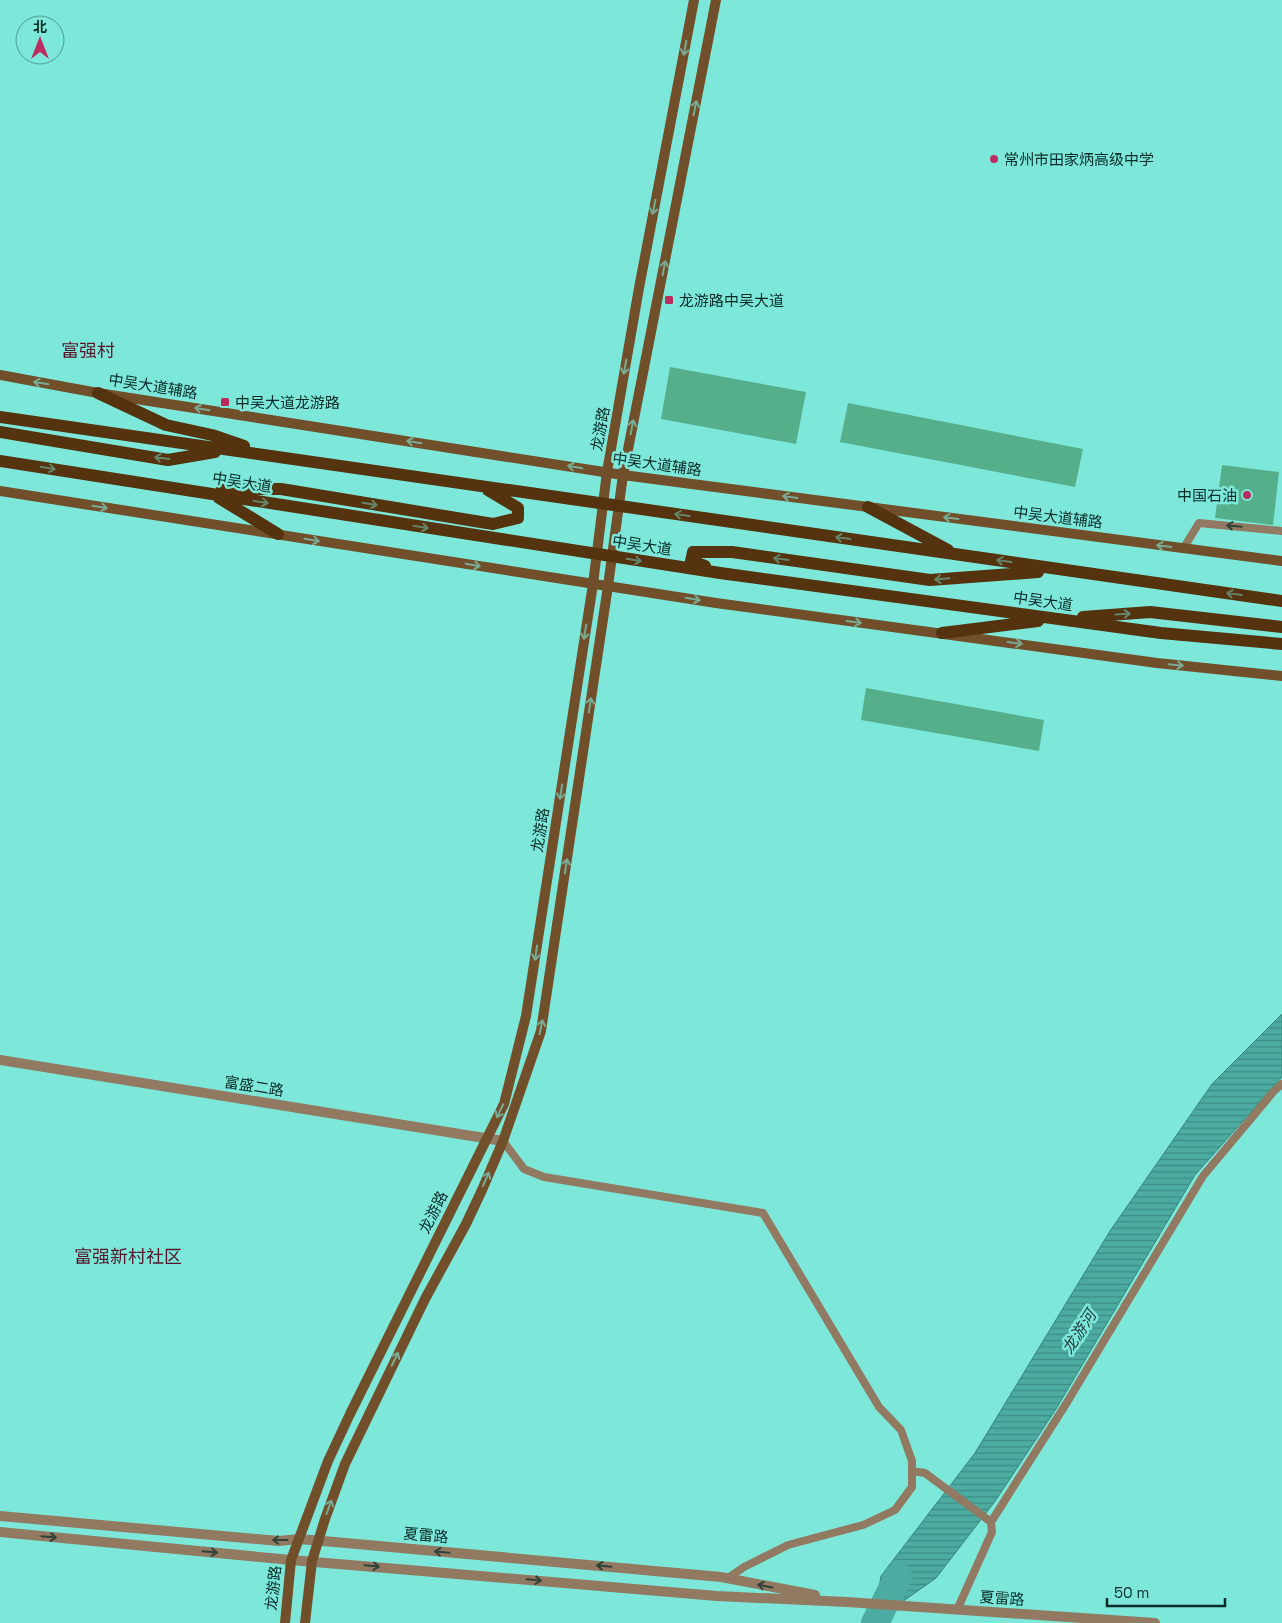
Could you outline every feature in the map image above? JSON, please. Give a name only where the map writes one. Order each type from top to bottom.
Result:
[{"type":"main road","name":"龙游路","points":[[285,1623],[291,1560],[328,1461],[504,1104],[526,1016],[593,584],[607,472],[641,278],[694,0]]},
{"type":"main road","name":"龙游路","points":[[305,1623],[312,1561],[349,1455],[425,1299],[466,1224],[503,1141],[541,1031],[623,475],[716,0]]},
{"type":"main road","name":"中吴大道辅路","points":[[0,375],[98,393],[623,475],[1282,561]]},
{"type":"main road","points":[[98,393],[166,425],[212,435],[273,456]]},
{"type":"main road","name":"中吴大道","points":[[0,417],[1282,601]]},
{"type":"main road","points":[[0,432],[168,460],[227,449]]},
{"type":"main road","name":"中吴大道","points":[[0,461],[720,573],[1161,633],[1282,644]]},
{"type":"main road","points":[[182,489],[281,489],[493,524],[518,518],[518,508],[483,486]]},
{"type":"main road","points":[[0,491],[716,603],[1157,663],[1282,676]]},
{"type":"main road","points":[[212,494],[278,534]]},
{"type":"main road","points":[[868,508],[956,555]]},
{"type":"main road","points":[[720,573],[692,561],[694,552],[732,552],[930,580],[1060,570]]},
{"type":"main road","points":[[942,634],[1057,619],[1150,612],[1282,627]]},
{"type":"street","name":"富盛二路","points":[[0,1060],[503,1141]]},
{"type":"street","name":"夏雷路","points":[[0,1516],[278,1540],[299,1539],[711,1576],[847,1602]]},
{"type":"street","name":"夏雷路","points":[[0,1532],[291,1560],[717,1596],[847,1602],[1155,1623]]},
{"type":"lane","points":[[1183,549],[1199,522],[1282,531]]},
{"type":"lane","points":[[957,1610],[992,1532],[990,1522],[1066,1404],[1203,1176],[1274,1091],[1282,1084]]},
{"type":"lane","points":[[503,1141],[524,1169],[544,1177],[763,1213],[879,1407],[901,1430],[912,1461],[912,1487],[895,1510],[863,1525],[788,1545],[728,1578]]},
{"type":"lane","points":[[912,1471],[925,1473],[990,1522]]},
{"type":"water","points":[[1282,1014],[1282,1077],[1195,1175],[1056,1409],[996,1500],[936,1578],[902,1602],[877,1600],[881,1576],[975,1453],[1110,1231],[1212,1084]]},
{"type":"building","points":[[670,367],[806,392],[796,444],[661,419]]},
{"type":"building","points":[[848,403],[1083,449],[1075,487],[840,442]]},
{"type":"building","name":"中国石油","points":[[1222,465],[1279,472],[1273,525],[1215,518]]},
{"type":"building","points":[[866,688],[1044,720],[1039,751],[861,720]]},
{"type":"waterway","name":"龙游河","points":[[875,1623],[898,1577]]},
{"type":"place","name":"常州市田家炳高级中学","points":[[994,159]]},
{"type":"place","name":"龙游路中吴大道","points":[[669,300]]},
{"type":"place","name":"中吴大道龙游路","points":[[225,402]]},
{"type":"place","name":"中国石油","points":[[1247,495]]},
{"type":"district","name":"富强村","points":[[88,350]]},
{"type":"district","name":"富强新村社区","points":[[128,1256]]}]
